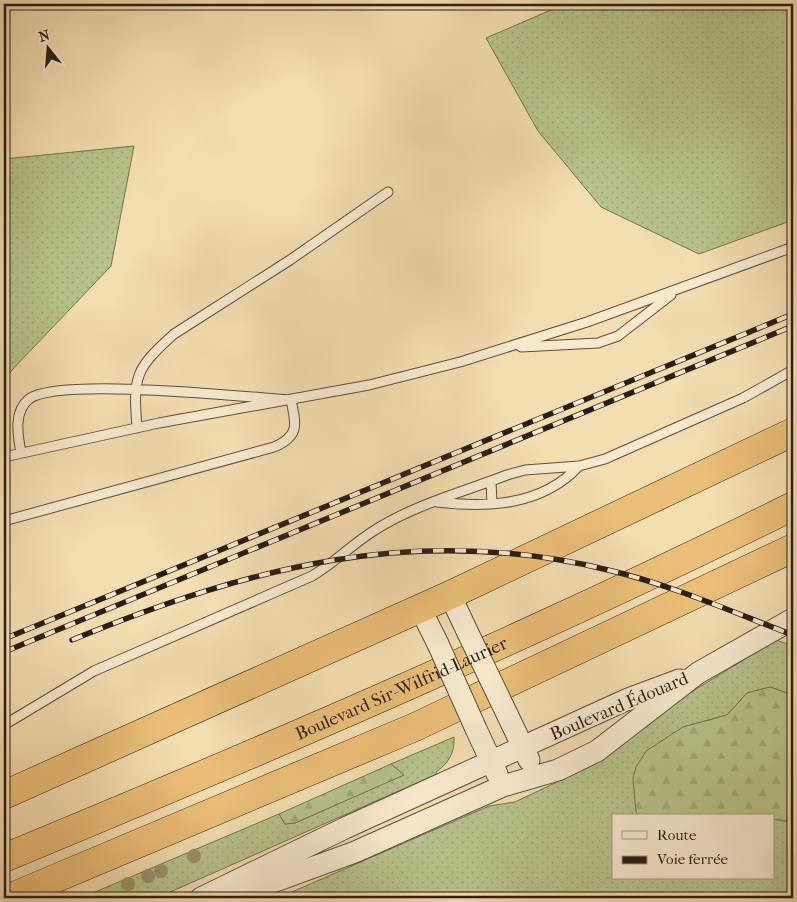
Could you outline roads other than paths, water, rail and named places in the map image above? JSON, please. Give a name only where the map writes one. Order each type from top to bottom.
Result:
[{"type":"highway","points":[[4,795],[450,595],[793,432]]},
{"type":"highway","name":"Boulevard Sir-Wilfrid-Laurier","points":[[4,858],[269,747],[420,680],[594,601],[793,506]]},
{"type":"highway","points":[[9,898],[415,727],[707,591],[793,548]]},
{"type":"street","points":[[450,595],[536,776]]},
{"type":"street","points":[[420,608],[502,786]]},
{"type":"street","points":[[698,673],[793,619]]},
{"type":"street","name":"Boulevard Édouard","points":[[201,898],[345,828],[628,698],[698,673]]},
{"type":"street","name":"Boulevard Édouard","points":[[229,898],[355,852],[502,786],[558,770],[597,751],[698,673]]},
{"type":"lane","points":[[137,428],[135,390],[140,373],[147,362],[174,334],[290,260],[388,192]]},
{"type":"lane","points":[[4,457],[137,428],[291,400],[413,375],[509,348],[677,290],[793,247]]},
{"type":"lane","points":[[509,348],[598,343],[618,336],[677,290]]},
{"type":"lane","points":[[4,725],[103,667],[312,576],[336,561],[375,530],[437,502],[525,470],[579,466],[633,447],[743,398],[793,370]]},
{"type":"lane","points":[[21,453],[17,434],[21,409],[34,396],[56,390],[135,390],[291,400]]},
{"type":"lane","points":[[4,521],[281,444],[289,439],[295,427],[291,400]]},
{"type":"lane","points":[[437,502],[512,503],[538,494],[566,478],[579,466]]},
{"type":"lane","points":[[491,481],[492,504]]},
{"type":"railway","points":[[4,639],[793,314]]},
{"type":"railway","points":[[4,652],[793,326]]},
{"type":"railway","points":[[72,640],[138,614],[269,573],[335,560],[401,552],[468,551],[537,557],[632,576],[702,600],[793,635]]}]
